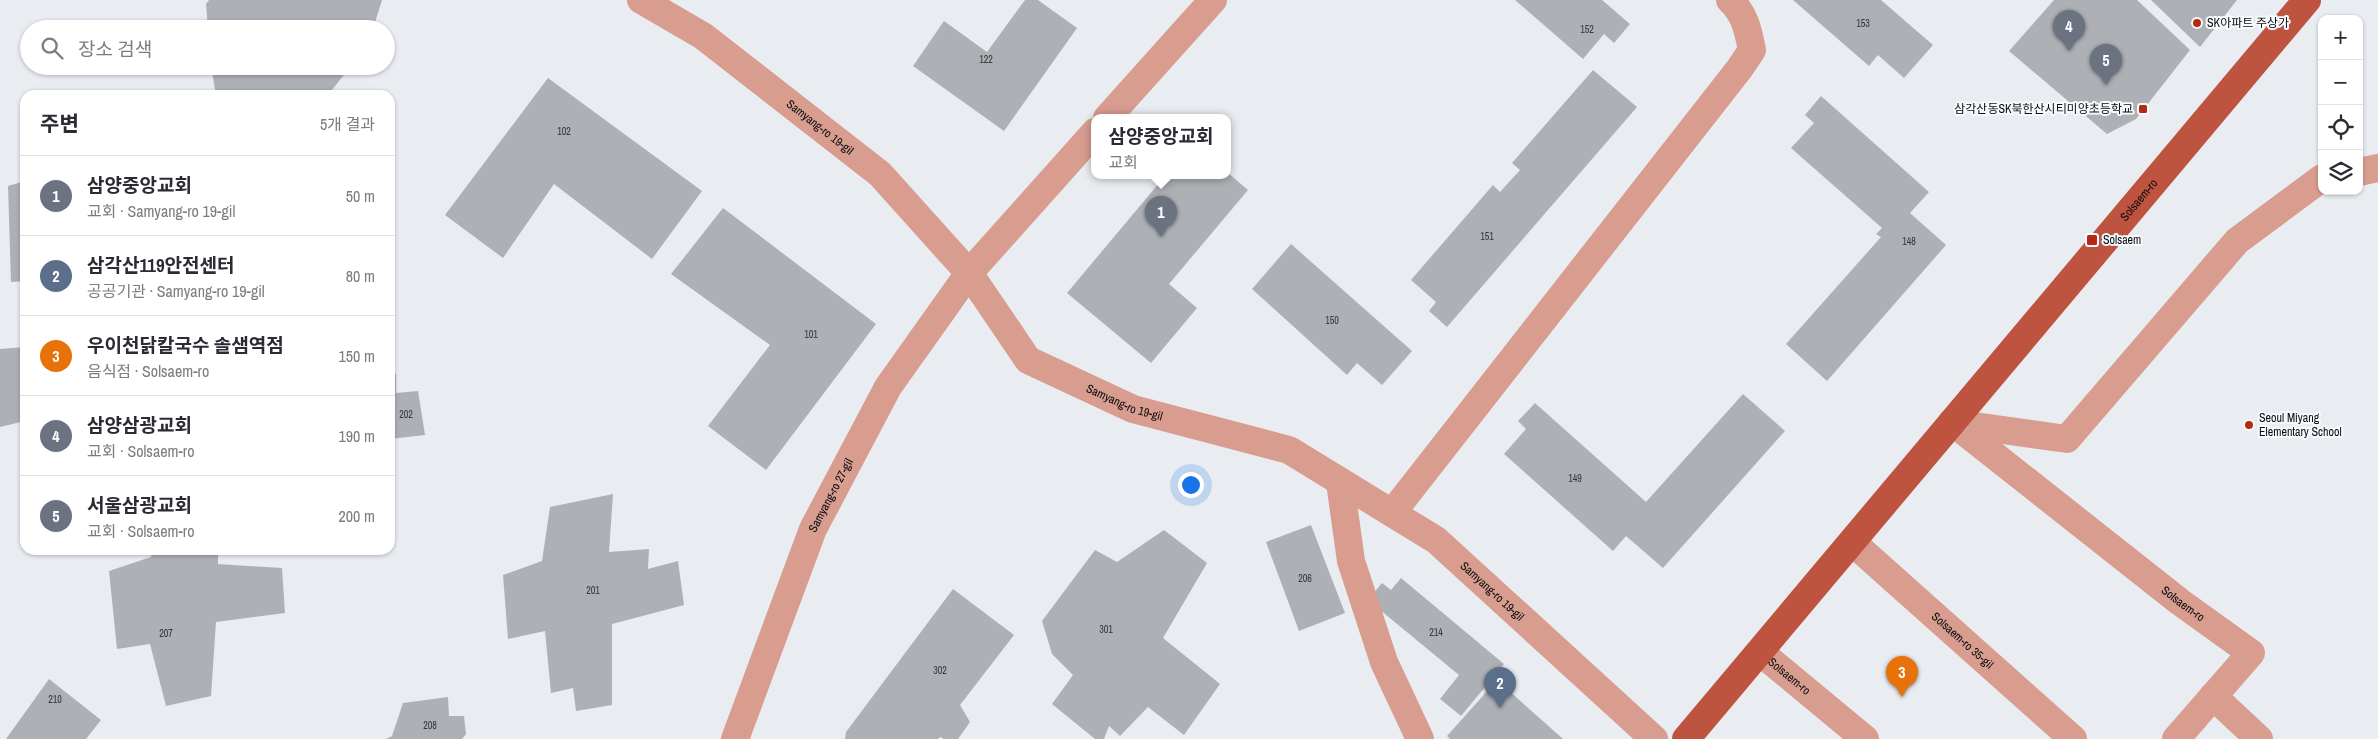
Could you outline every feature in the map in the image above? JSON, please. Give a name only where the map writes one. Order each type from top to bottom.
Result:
[{"type":"main road","name":"Solsaem-ro","points":[[1686,739],[2307,0]]},
{"type":"street","name":"Samyang-ro 19-gil","points":[[641,0],[704,36],[880,174],[969,273],[1028,360],[1133,409],[1289,450],[1436,540],[1654,739]]},
{"type":"street","points":[[1111,114],[1212,0]]},
{"type":"street","points":[[1392,513],[1740,68],[1752,50],[1747,23],[1737,6],[1730,0]]},
{"type":"street","name":"Samyang-ro 27-gil","points":[[735,739],[813,529],[888,387],[969,273],[1091,136]]},
{"type":"street","points":[[2363,171],[2378,168]]},
{"type":"street","points":[[1952,422],[2067,439],[2237,241],[2318,181]]},
{"type":"street","name":"Solsaem-ro","points":[[1952,422],[2180,602],[2251,653],[2214,696]]},
{"type":"street","points":[[1340,482],[1350,561],[1384,662],[1420,739]]},
{"type":"street","name":"Solsaem-ro 35-gil","points":[[1852,542],[2073,739]]},
{"type":"street","name":"Solsaem-ro","points":[[1760,652],[1865,739]]},
{"type":"street","points":[[2176,739],[2214,696],[2260,739]]},
{"type":"building","points":[[209,0],[382,0],[376,20],[207,20],[206,4]]},
{"type":"building","points":[[1025,0],[1038,0],[1077,28],[1004,131],[913,66],[944,21],[987,52]]},
{"type":"building","points":[[1515,0],[1602,0],[1630,24],[1614,43],[1604,34],[1583,59]]},
{"type":"building","points":[[1793,0],[1881,0],[1933,45],[1904,78],[1878,55],[1869,66]]},
{"type":"building","points":[[2054,0],[2137,0],[2190,50],[2136,119],[2107,134],[2009,51]]},
{"type":"building","name":"SK아파트 주상가","points":[[2151,0],[2237,0],[2200,47]]},
{"type":"building","points":[[1593,70],[1637,107],[1447,327],[1429,311],[1436,302],[1411,280],[1493,185],[1500,192],[1520,170],[1512,163]]},
{"type":"building","points":[[213,75],[344,75],[332,90],[215,90]]},
{"type":"building","points":[[548,78],[702,191],[652,259],[554,184],[503,258],[445,215]]},
{"type":"building","points":[[1821,96],[1929,192],[1910,213],[1946,245],[1827,381],[1786,344],[1881,237],[1876,234],[1882,228],[1791,148],[1814,123],[1805,115]]},
{"type":"building","points":[[1231,175],[1248,190],[1169,284],[1197,308],[1151,363],[1067,293],[1162,179],[1231,179]]},
{"type":"building","points":[[20,182],[20,281],[11,282],[8,186]]},
{"type":"building","points":[[723,208],[876,324],[766,470],[708,426],[770,345],[671,274]]},
{"type":"building","points":[[1291,244],[1412,351],[1382,385],[1357,363],[1347,375],[1252,289]]},
{"type":"building","points":[[20,347],[20,422],[0,427],[0,349]]},
{"type":"building","points":[[395,374],[396,393],[418,391],[425,435],[395,438]]},
{"type":"building","points":[[1743,394],[1785,431],[1663,568],[1626,536],[1613,551],[1504,454],[1526,429],[1518,421],[1535,403],[1646,502]]},
{"type":"building","points":[[613,494],[609,552],[649,549],[648,569],[678,561],[684,605],[612,624],[612,705],[576,711],[573,688],[551,693],[545,631],[508,639],[503,575],[542,561],[550,507]]},
{"type":"building","points":[[1311,525],[1345,613],[1299,631],[1266,542]]},
{"type":"building","points":[[1164,530],[1207,563],[1163,638],[1220,684],[1184,735],[1148,707],[1120,736],[1109,726],[1104,739],[1095,739],[1052,704],[1073,675],[1052,654],[1042,621],[1095,550],[1117,562]]},
{"type":"building","points":[[151,555],[218,555],[218,564],[282,568],[285,613],[216,622],[211,696],[166,706],[150,644],[117,649],[109,571],[151,557]]},
{"type":"building","points":[[1401,578],[1504,664],[1461,716],[1440,699],[1459,675],[1368,600],[1382,583],[1391,590]]},
{"type":"building","points":[[953,589],[1014,635],[960,705],[970,722],[958,739],[944,739],[940,737],[938,739],[845,739],[846,732]]},
{"type":"building","points":[[49,679],[101,720],[86,739],[6,739]]},
{"type":"building","points":[[1497,680],[1563,739],[1450,739],[1447,736]]},
{"type":"building","points":[[448,697],[449,716],[464,716],[466,734],[462,739],[386,739],[392,736],[403,703]]},
{"type":"place","name":"SK아파트 주상가","points":[[2197,23]]},
{"type":"place","name":"삼양삼광교회","points":[[2069,51]]},
{"type":"place","name":"서울삼광교회","points":[[2106,85]]},
{"type":"place","name":"삼각산동SK북한산시티미양초등학교","points":[[2143,109]]},
{"type":"place","name":"삼양중앙교회","points":[[1161,237]]},
{"type":"place","name":"Solsaem","points":[[2092,240]]},
{"type":"place","name":"Seoul Miyang Elementary School","points":[[2249,425]]},
{"type":"place","name":"우이천닭칼국수 솔샘역점","points":[[1902,697]]},
{"type":"place","name":"삼각산119안전센터","points":[[1500,708]]}]
